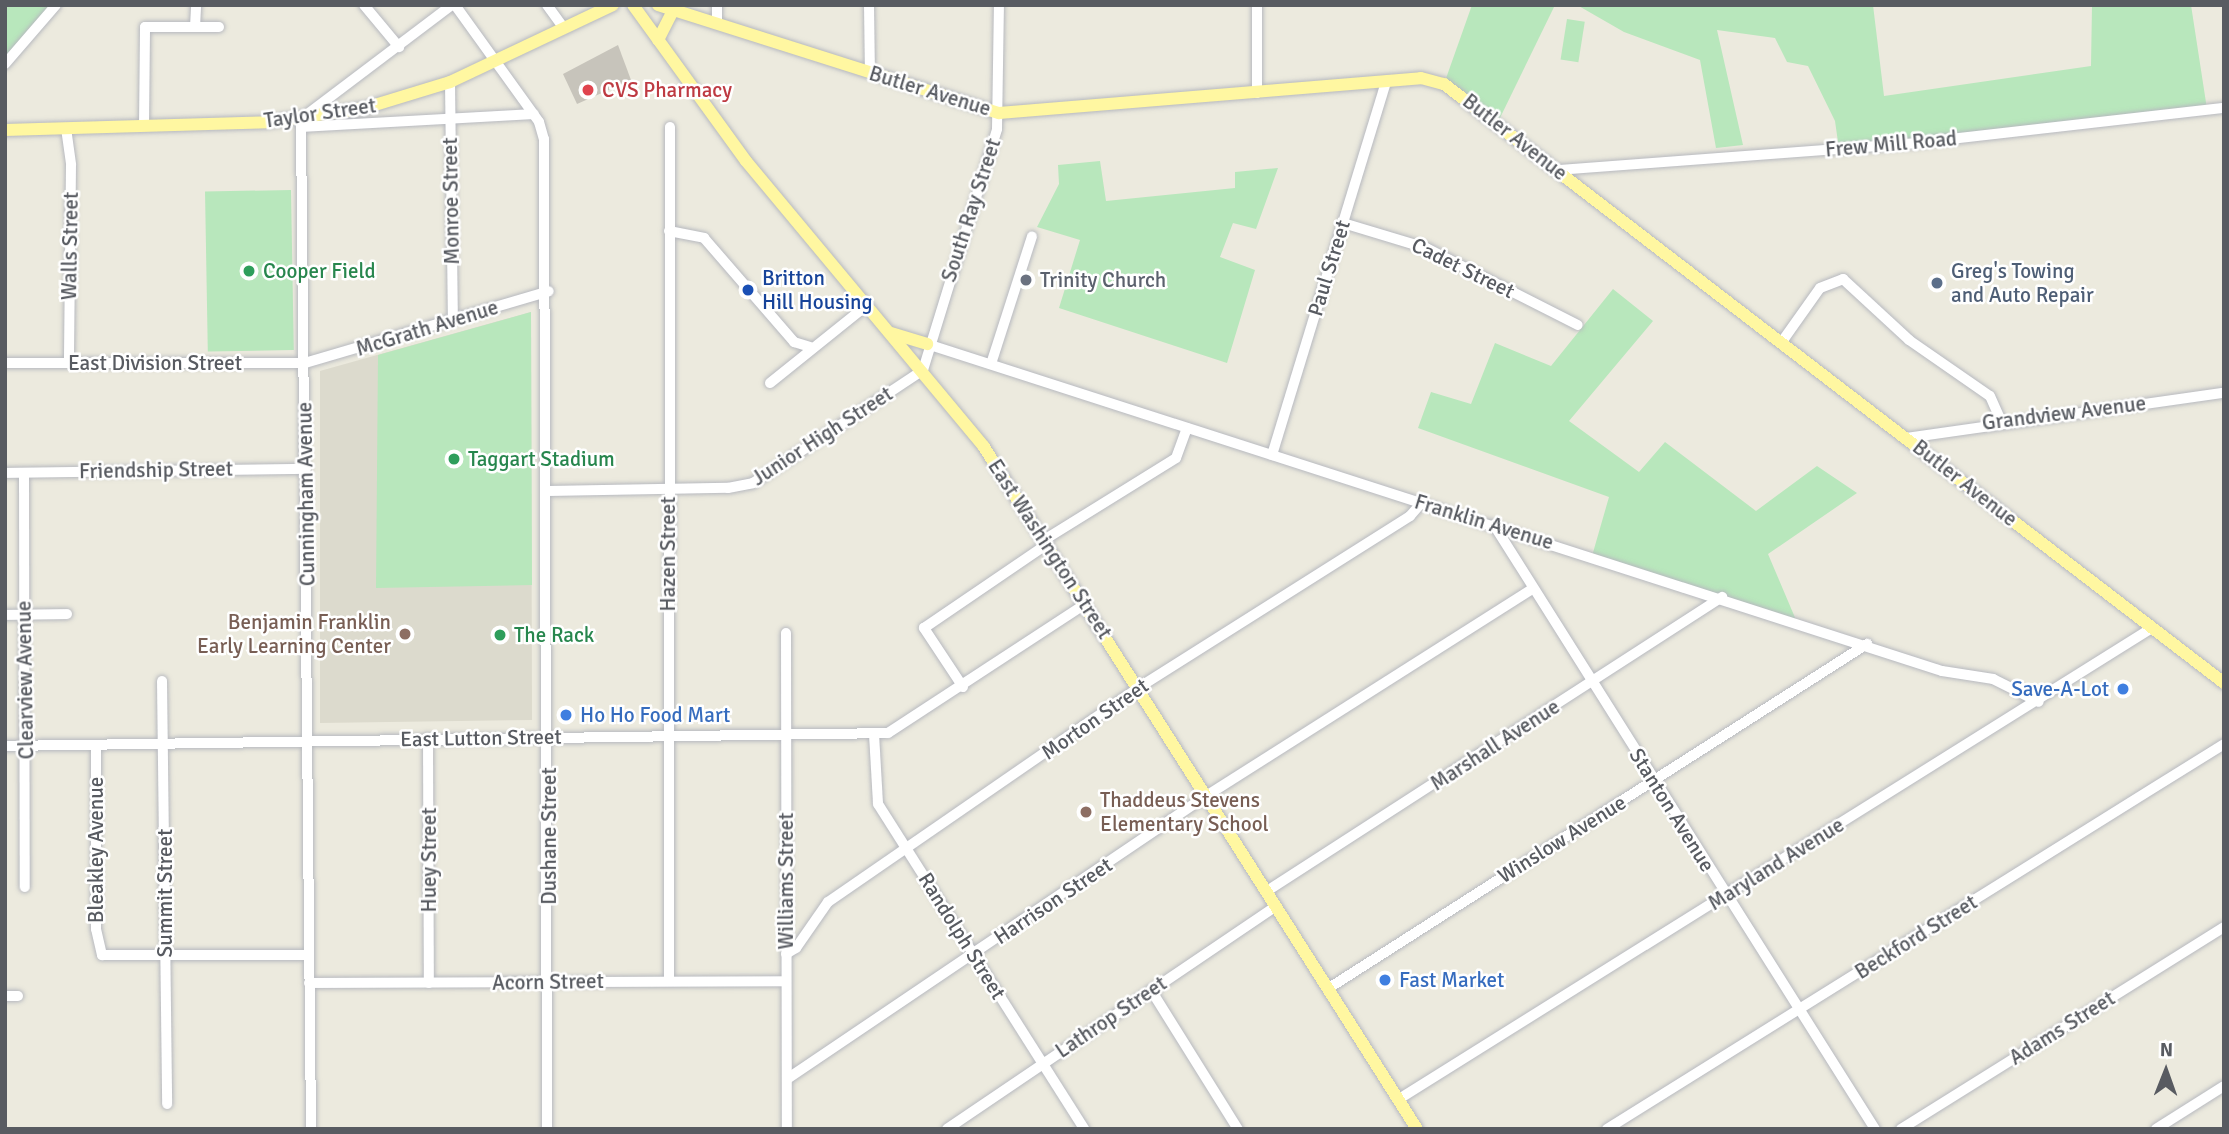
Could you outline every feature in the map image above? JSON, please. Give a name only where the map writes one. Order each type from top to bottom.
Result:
[{"type":"main road","name":"Taylor Street","points":[[5,130],[301,123],[389,102],[450,82],[562,26],[613,5]]},
{"type":"main road","name":"East Washington Street","points":[[633,5],[746,161],[923,370],[984,447],[1417,1129]]},
{"type":"main road","name":"Butler Avenue","points":[[658,5],[999,113],[1421,78],[1444,84],[2224,682]]},
{"type":"main road","points":[[658,40],[674,10]]},
{"type":"main road","points":[[891,332],[927,344]]},
{"type":"street","points":[[5,64],[56,5]]},
{"type":"street","points":[[195,5],[195,27]]},
{"type":"street","points":[[364,5],[399,47]]},
{"type":"street","points":[[301,123],[454,5]]},
{"type":"street","name":"Dushane Street","points":[[454,5],[497,60],[534,114],[544,138],[549,291],[547,1129]]},
{"type":"street","points":[[547,5],[562,26]]},
{"type":"street","points":[[717,5],[717,24]]},
{"type":"street","points":[[869,5],[870,73]]},
{"type":"street","name":"South Ray Street","points":[[923,370],[927,344],[999,113],[999,5]]},
{"type":"street","points":[[1257,93],[1258,5]]},
{"type":"street","points":[[144,126],[145,27],[219,27]]},
{"type":"street","name":"Monroe Street","points":[[450,82],[453,320]]},
{"type":"street","name":"Paul Street","points":[[1272,455],[1386,82]]},
{"type":"street","name":"Frew Mill Road","points":[[1558,170],[1916,143],[2224,108]]},
{"type":"street","name":"Taylor Street","points":[[301,123],[450,122],[534,114]]},
{"type":"street","name":"Cunningham Avenue","points":[[301,123],[310,1129]]},
{"type":"street","name":"Hazen Street","points":[[668,981],[670,127]]},
{"type":"street","name":"Walls Street","points":[[66,128],[71,165],[69,363]]},
{"type":"street","name":"Cadet Street","points":[[1343,223],[1426,248],[1578,325]]},
{"type":"street","points":[[669,231],[704,238],[794,342],[810,347]]},
{"type":"street","points":[[991,364],[1032,236]]},
{"type":"street","points":[[1781,343],[1820,288],[1843,279],[1909,340],[1990,396],[2001,421]]},
{"type":"street","name":"McGrath Avenue","points":[[305,363],[549,291]]},
{"type":"street","points":[[769,383],[810,347],[867,305]]},
{"type":"street","name":"Franklin Avenue","points":[[927,344],[1867,643],[1942,671],[1993,679],[2039,702]]},
{"type":"street","name":"East Division Street","points":[[5,363],[305,363]]},
{"type":"street","name":"Junior High Street","points":[[548,491],[668,490],[752,483],[923,370]]},
{"type":"street","name":"Grandview Avenue","points":[[1906,438],[2001,421],[2224,393]]},
{"type":"street","points":[[964,687],[924,628],[1046,542],[1176,458],[1187,428]]},
{"type":"street","name":"Friendship Street","points":[[5,473],[306,469]]},
{"type":"street","name":"Clearview Avenue","points":[[24,473],[25,887]]},
{"type":"street","name":"Morton Street","points":[[786,954],[796,948],[828,902],[1138,688],[1410,516],[1422,502]]},
{"type":"street","name":"Stanton Avenue","points":[[1494,525],[1875,1129]]},
{"type":"street","name":"Harrison Street","points":[[787,1079],[1206,796],[1532,589]]},
{"type":"street","name":"Marshall Avenue","points":[[1266,891],[1722,597]]},
{"type":"street","name":"East Lutton Street","points":[[5,746],[428,738],[874,734],[899,729],[1085,604]]},
{"type":"street","points":[[5,615],[67,614]]},
{"type":"street","name":"Maryland Avenue","points":[[1399,1099],[2039,702],[2152,628]]},
{"type":"street","name":"Williams Street","points":[[786,633],[787,1129]]},
{"type":"street","name":"Winslow Avenue","points":[[1329,988],[1867,643]]},
{"type":"street","name":"Summit Street","points":[[162,681],[167,1104]]},
{"type":"street","name":"Randolph Street","points":[[874,734],[878,804],[1084,1129]]},
{"type":"street","name":"Huey Street","points":[[428,738],[429,983]]},
{"type":"street","name":"Beckford Street","points":[[1608,1129],[2224,744]]},
{"type":"street","name":"Bleakley Avenue","points":[[96,745],[96,929],[102,955],[166,955]]},
{"type":"street","name":"Lathrop Street","points":[[947,1129],[1276,906]]},
{"type":"street","name":"Adams Street","points":[[1901,1129],[2224,927]]},
{"type":"street","points":[[166,955],[309,955]]},
{"type":"street","name":"Acorn Street","points":[[309,984],[786,981]]},
{"type":"street","points":[[1151,990],[1238,1129]]},
{"type":"street","points":[[5,996],[18,996]]},
{"type":"street","points":[[2156,1129],[2224,1086]]},
{"type":"shaded area","points":[[531,312],[532,720],[320,723],[320,371]]},
{"type":"green space","points":[[5,5],[56,5],[5,65]]},
{"type":"green space","points":[[1472,5],[1555,5],[1497,124],[1444,84]]},
{"type":"green space","points":[[1577,5],[1873,5],[1884,96],[2091,66],[2092,5],[2191,5],[2207,109],[1839,149],[1835,121],[1808,66],[1787,62],[1775,38],[1717,30],[1743,145],[1716,148],[1700,60],[1624,32]]},
{"type":"green space","points":[[1567,19],[1585,22],[1578,62],[1561,59]]},
{"type":"green space","points":[[1100,161],[1106,201],[1235,188],[1235,172],[1278,168],[1256,229],[1233,223],[1220,257],[1255,270],[1227,363],[1059,308],[1080,240],[1037,227],[1059,184],[1058,165]]},
{"type":"green space","name":"Cooper Field","points":[[291,190],[294,350],[208,351],[205,192]]},
{"type":"green space","points":[[1613,289],[1653,321],[1569,421],[1639,472],[1665,442],[1756,511],[1817,466],[1857,493],[1768,554],[1796,620],[1592,556],[1609,497],[1418,428],[1431,392],[1471,404],[1495,343],[1551,366]]},
{"type":"green space","name":"Taggart Stadium","points":[[531,312],[532,585],[376,588],[378,355]]},
{"type":"building","name":"CVS Pharmacy","points":[[618,45],[631,80],[577,104],[563,74]]},
{"type":"place","name":"CVS Pharmacy","points":[[588,90]]},
{"type":"place","name":"Cooper Field","points":[[249,271]]},
{"type":"place","name":"Trinity Church","points":[[1026,280]]},
{"type":"place","name":"Greg's Towing and Auto Repair","points":[[1937,283]]},
{"type":"place","name":"Britton Hill Housing","points":[[748,290]]},
{"type":"place","name":"Taggart Stadium","points":[[454,459]]},
{"type":"place","name":"Benjamin Franklin Early Learning Center","points":[[405,634]]},
{"type":"place","name":"The Rack","points":[[500,635]]},
{"type":"place","name":"Save-A-Lot","points":[[2123,689]]},
{"type":"place","name":"Ho Ho Food Mart","points":[[566,715]]},
{"type":"place","name":"Thaddeus Stevens Elementary School","points":[[1086,812]]},
{"type":"place","name":"Fast Market","points":[[1385,980]]}]
